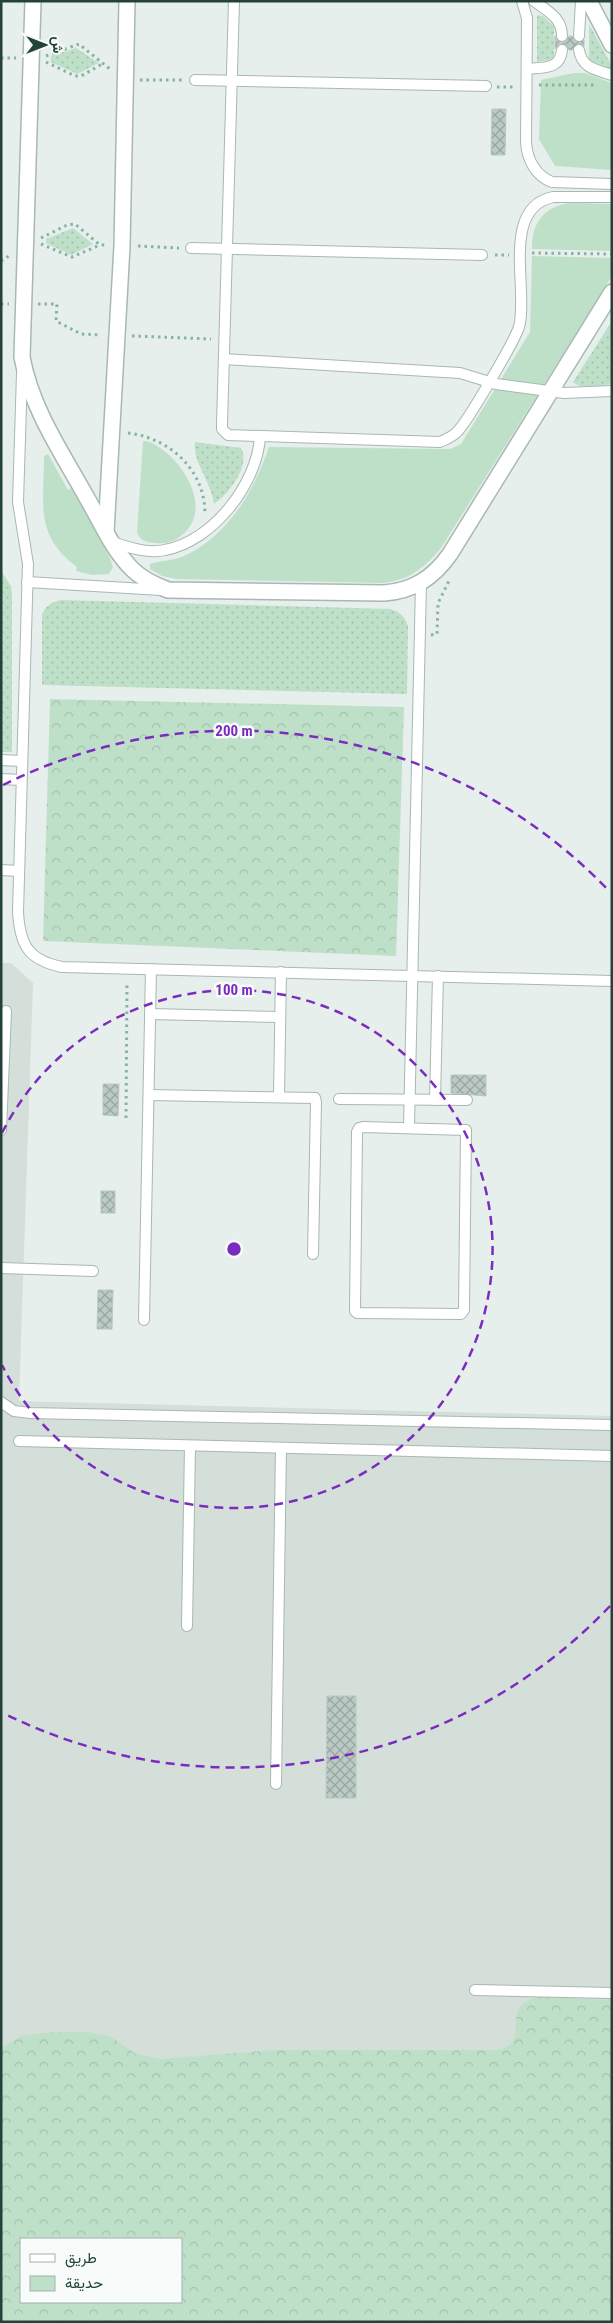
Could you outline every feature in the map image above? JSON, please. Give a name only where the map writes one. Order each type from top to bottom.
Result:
[{"type":"street","points":[[33,1],[22,357],[25,375],[38,408],[109,537],[133,570],[144,579],[168,590],[384,593],[397,592],[421,583],[432,575],[450,554],[612,292]]},
{"type":"street","points":[[109,537],[112,432],[122,246],[127,1]]},
{"type":"street","points":[[589,1],[612,45]]},
{"type":"lane","points":[[234,1],[222,429],[228,435],[440,442],[457,432],[484,379],[519,326],[520,255],[524,221],[535,204],[553,197],[612,197]]},
{"type":"lane","points":[[522,1],[527,18],[526,151],[537,172],[544,179],[552,182],[612,184]]},
{"type":"lane","points":[[534,1],[557,18],[562,25],[562,36]]},
{"type":"lane","points":[[579,36],[581,1]]},
{"type":"lane","points":[[527,69],[556,64],[560,61],[562,50]]},
{"type":"lane","points":[[579,50],[580,58],[586,66],[612,75]]},
{"type":"lane","points":[[195,80],[486,86]]},
{"type":"lane","points":[[191,248],[482,255]]},
{"type":"lane","points":[[22,357],[17,488],[26,547],[28,582],[21,761],[19,930],[23,941],[32,954],[47,964],[62,967],[612,981]]},
{"type":"lane","points":[[224,359],[442,372],[575,394],[612,391]]},
{"type":"lane","points":[[109,537],[134,548],[163,551],[177,547],[206,530],[222,516],[239,496],[254,466],[260,449],[260,437]]},
{"type":"lane","points":[[28,582],[168,590]]},
{"type":"lane","points":[[409,1127],[421,583]]},
{"type":"lane","points":[[1,760],[21,761]]},
{"type":"lane","points":[[1,779],[21,780]]},
{"type":"lane","points":[[1,870],[19,871]]},
{"type":"lane","points":[[144,1320],[151,969]]},
{"type":"lane","points":[[279,1096],[281,972]]},
{"type":"lane","points":[[435,1100],[438,976]]},
{"type":"lane","points":[[1,1130],[2,1064],[6,1011]]},
{"type":"lane","points":[[150,1014],[280,1017]]},
{"type":"lane","points":[[149,1095],[279,1096],[312,1097],[316,1100],[313,1254]]},
{"type":"lane","points":[[339,1099],[467,1100]]},
{"type":"lane","points":[[363,1127],[409,1127],[463,1128],[466,1131],[464,1310],[461,1314],[357,1313],[354,1311],[358,1130],[363,1127]]},
{"type":"lane","points":[[1,1268],[93,1270]]},
{"type":"lane","points":[[1,1402],[14,1411],[30,1413],[612,1425]]},
{"type":"lane","points":[[19,1441],[612,1456]]},
{"type":"lane","points":[[187,1626],[190,1446]]},
{"type":"lane","points":[[276,1784],[281,1448]]},
{"type":"lane","points":[[474,1990],[612,1993]]},
{"type":"path","points":[[104,63],[81,76],[75,76],[40,59],[79,44],[104,63],[120,80],[195,80]]},
{"type":"path","points":[[1,58],[32,59]]},
{"type":"path","points":[[486,86],[536,87],[543,84],[602,85]]},
{"type":"path","points":[[100,245],[75,224],[67,225],[35,241],[72,257],[100,245],[191,248]]},
{"type":"path","points":[[1,260],[25,247]]},
{"type":"path","points":[[482,255],[520,255],[535,252],[612,254]]},
{"type":"path","points":[[112,432],[146,437],[177,453],[194,471],[201,486],[205,501],[206,530]]},
{"type":"path","points":[[126,1118],[127,968]]},
{"type":"shaded area","points":[[1,963],[11,963],[33,983],[19,1401],[612,1416],[612,2322],[1,2322]]},
{"type":"green space","points":[[537,15],[543,16],[554,26],[554,59],[537,62]]},
{"type":"green space","points":[[589,24],[612,66],[612,71],[589,61]]},
{"type":"green space","points":[[76,48],[99,63],[77,74],[51,62],[51,56]]},
{"type":"green space","points":[[574,73],[585,73],[612,83],[612,170],[555,166],[539,139],[541,80]]},
{"type":"green space","points":[[572,203],[612,204],[612,251],[532,249],[534,231],[542,217],[555,207]]},
{"type":"green space","points":[[73,228],[93,244],[71,255],[46,243],[46,239]]},
{"type":"green space","points":[[532,256],[612,258],[612,276],[441,548],[416,572],[401,579],[383,583],[177,579],[162,576],[150,569],[150,564],[180,558],[214,537],[237,511],[247,496],[256,480],[269,447],[450,449],[461,444],[530,332]]},
{"type":"green space","points":[[612,321],[612,384],[592,387],[577,385],[573,382]]},
{"type":"green space","points":[[143,441],[157,446],[173,458],[188,478],[193,490],[195,513],[191,524],[180,537],[167,543],[152,543],[142,539],[137,532]]},
{"type":"green space","points":[[195,442],[241,448],[243,463],[241,471],[226,494],[214,504],[196,456]]},
{"type":"green space","points":[[48,454],[68,490],[72,488],[110,558],[113,567],[109,574],[92,575],[76,571],[77,567],[63,555],[54,543],[44,518],[43,504],[44,456]]},
{"type":"green space","points":[[1,571],[11,586],[12,595],[12,752],[1,752]]},
{"type":"green space","points":[[61,600],[390,609],[402,615],[408,626],[407,694],[42,685],[42,615],[49,605]]},
{"type":"green space","points":[[50,699],[404,707],[396,956],[43,941]]},
{"type":"green space","points":[[539,1997],[612,2000],[612,2322],[1,2322],[1,2048],[21,2036],[52,2032],[86,2032],[110,2036],[136,2054],[161,2059],[274,2050],[495,2050],[507,2047],[513,2041],[519,2008],[526,2001]]},
{"type":"building","points":[[555,36],[562,43],[569,36],[572,36],[576,42],[584,40],[584,46],[578,43],[572,50],[569,50],[566,45],[560,43],[555,49]]},
{"type":"building","points":[[492,109],[506,109],[505,155],[491,155]]},
{"type":"building","points":[[451,1075],[486,1075],[486,1096],[451,1093]]},
{"type":"building","points":[[103,1084],[119,1084],[118,1116],[103,1115]]},
{"type":"building","points":[[101,1191],[115,1191],[115,1213],[101,1213]]},
{"type":"building","points":[[98,1290],[113,1290],[112,1329],[97,1329]]},
{"type":"building","points":[[327,1696],[356,1696],[356,1798],[326,1798]]}]
